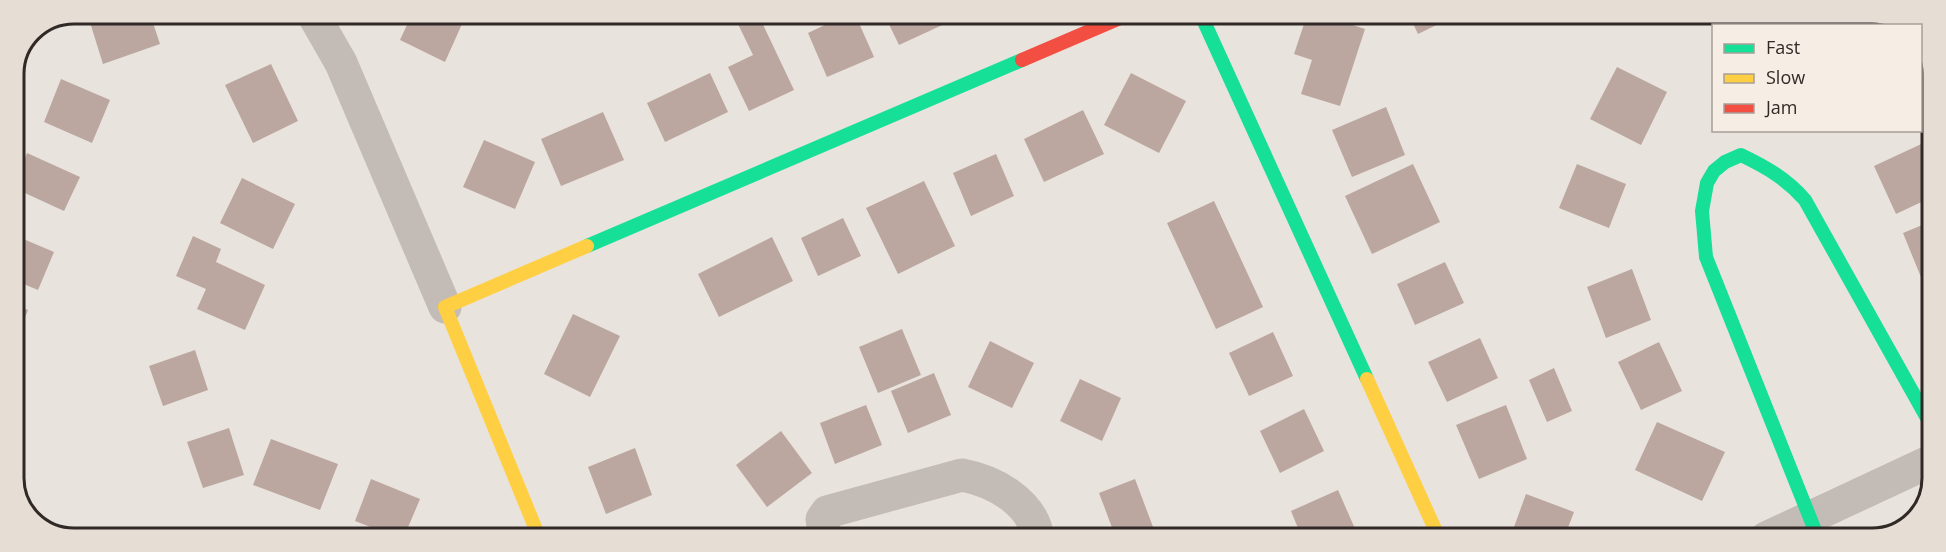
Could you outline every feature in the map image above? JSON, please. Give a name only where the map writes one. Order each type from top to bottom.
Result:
[{"type":"street","points":[[319,24],[341,63],[445,307],[535,528]]},
{"type":"street","points":[[445,307],[1106,24]]},
{"type":"street","points":[[1205,24],[1434,528]]},
{"type":"street","points":[[1922,409],[1813,211],[1797,188],[1765,166],[1741,154],[1726,159],[1712,172],[1704,188],[1701,209],[1706,258],[1813,528],[1922,466]]},
{"type":"street","points":[[824,528],[822,519],[827,512],[896,491],[962,475],[980,479],[1018,502],[1029,512],[1037,528]]},
{"type":"building","points":[[90,24],[153,24],[160,44],[103,64]]},
{"type":"building","points":[[407,24],[462,24],[445,62],[400,40]]},
{"type":"building","points":[[738,24],[763,24],[794,90],[749,111],[728,67],[753,55]]},
{"type":"building","points":[[827,24],[859,24],[874,57],[827,77],[808,33]]},
{"type":"building","points":[[889,24],[944,24],[899,45]]},
{"type":"building","points":[[1304,24],[1350,24],[1365,29],[1340,106],[1301,94],[1312,60],[1294,54]]},
{"type":"building","points":[[1413,24],[1439,24],[1418,34]]},
{"type":"building","points":[[271,64],[298,121],[253,143],[225,85]]},
{"type":"building","points":[[1617,67],[1667,92],[1641,145],[1590,119]]},
{"type":"building","points":[[710,73],[728,112],[665,142],[647,103]]},
{"type":"building","points":[[1131,73],[1186,101],[1159,153],[1104,125]]},
{"type":"building","points":[[61,79],[110,100],[92,143],[44,122]]},
{"type":"building","points":[[1386,107],[1405,155],[1352,177],[1332,130]]},
{"type":"building","points":[[1083,110],[1104,154],[1044,182],[1024,139]]},
{"type":"building","points":[[603,112],[624,160],[561,186],[541,139]]},
{"type":"building","points":[[484,140],[535,162],[515,209],[463,187]]},
{"type":"building","points":[[1922,144],[1922,202],[1896,214],[1874,166]]},
{"type":"building","points":[[27,153],[80,177],[64,211],[24,193],[24,161]]},
{"type":"building","points":[[996,154],[1014,196],[971,216],[953,173]]},
{"type":"building","points":[[1413,164],[1440,222],[1372,254],[1345,196]]},
{"type":"building","points":[[1577,164],[1626,184],[1609,228],[1559,208]]},
{"type":"building","points":[[242,178],[295,204],[273,249],[220,223]]},
{"type":"building","points":[[924,181],[955,246],[898,274],[866,208]]},
{"type":"building","points":[[1214,201],[1263,307],[1216,329],[1167,223]]},
{"type":"building","points":[[843,218],[861,256],[818,276],[801,238]]},
{"type":"building","points":[[1922,225],[1922,280],[1903,233]]},
{"type":"building","points":[[193,236],[221,249],[216,262],[265,285],[245,330],[197,309],[206,289],[176,276]]},
{"type":"building","points":[[772,237],[793,281],[719,317],[698,274]]},
{"type":"building","points":[[24,239],[54,252],[38,290],[24,284]]},
{"type":"building","points":[[1445,262],[1464,303],[1415,325],[1397,284]]},
{"type":"building","points":[[1632,269],[1651,320],[1606,338],[1587,287]]},
{"type":"building","points":[[24,308],[28,310],[24,320]]},
{"type":"building","points":[[573,314],[620,336],[590,397],[544,374]]},
{"type":"building","points":[[902,329],[921,375],[878,393],[859,347]]},
{"type":"building","points":[[1273,332],[1293,376],[1249,396],[1229,353]]},
{"type":"building","points":[[1480,338],[1498,378],[1447,402],[1428,362]]},
{"type":"building","points":[[990,341],[1034,363],[1012,408],[968,387]]},
{"type":"building","points":[[1659,342],[1682,391],[1641,410],[1618,362]]},
{"type":"building","points":[[195,350],[208,390],[163,406],[149,366]]},
{"type":"building","points":[[1554,368],[1572,411],[1547,422],[1529,380]]},
{"type":"building","points":[[934,373],[951,415],[908,433],[891,391]]},
{"type":"building","points":[[1080,379],[1121,398],[1102,441],[1060,421]]},
{"type":"building","points":[[866,405],[882,445],[835,464],[820,423]]},
{"type":"building","points":[[1506,405],[1527,459],[1479,479],[1456,425]]},
{"type":"building","points":[[1304,409],[1324,451],[1280,473],[1260,431]]},
{"type":"building","points":[[1657,422],[1725,452],[1702,501],[1635,470]]},
{"type":"building","points":[[229,428],[244,475],[203,488],[187,442]]},
{"type":"building","points":[[781,431],[812,473],[767,507],[736,465]]},
{"type":"building","points":[[271,439],[338,464],[320,510],[253,485]]},
{"type":"building","points":[[635,448],[652,495],[606,514],[588,467]]},
{"type":"building","points":[[371,479],[420,499],[408,528],[373,528],[355,521]]},
{"type":"building","points":[[1135,479],[1153,527],[1112,528],[1099,493]]},
{"type":"building","points":[[1338,490],[1355,528],[1298,528],[1291,511]]},
{"type":"building","points":[[1526,494],[1574,512],[1568,528],[1514,528]]},
{"type":"traffic: fast","points":[[1205,24],[1367,379]]},
{"type":"traffic: fast","points":[[587,246],[1022,60]]},
{"type":"traffic: fast","points":[[1814,528],[1706,257],[1702,211],[1707,183],[1714,171],[1725,162],[1741,155],[1776,174],[1805,200],[1922,409]]},
{"type":"traffic: slow","points":[[535,528],[445,307],[587,246]]},
{"type":"traffic: slow","points":[[1367,379],[1434,528]]},
{"type":"traffic: jam","points":[[1022,60],[1106,24]]}]
